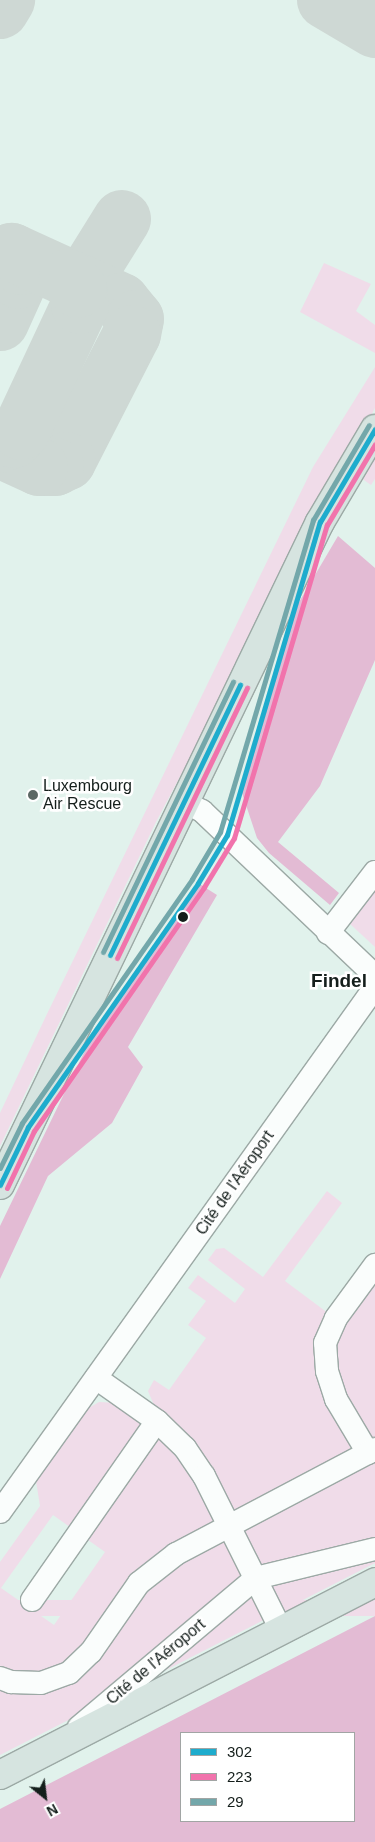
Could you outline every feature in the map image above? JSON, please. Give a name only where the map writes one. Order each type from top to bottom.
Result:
[{"type":"main road","points":[[0,1185],[183,802],[320,522],[375,429]]},
{"type":"main road","points":[[0,1775],[375,1582]]},
{"type":"street","points":[[183,802],[202,811],[375,976]]},
{"type":"street","points":[[328,933],[375,872]]},
{"type":"street","name":"Cité de l'Aéroport","points":[[0,1512],[375,987]]},
{"type":"street","points":[[0,1678],[11,1682],[41,1683],[69,1672],[91,1652],[139,1583],[176,1554],[371,1451],[336,1399],[326,1371],[325,1343],[336,1318],[375,1266]]},
{"type":"street","points":[[96,1378],[157,1421],[185,1448],[230,1525],[281,1630]]},
{"type":"street","points":[[32,1600],[157,1421]]},
{"type":"street","name":"Cité de l'Aéroport","points":[[55,1746],[256,1578],[375,1549]]},
{"type":"shaded area","points":[[324,263],[371,284],[356,311],[375,325],[375,353],[300,312]]},
{"type":"shaded area","points":[[375,367],[375,408],[156,822],[0,1146],[0,1113],[46,1016],[313,467]]},
{"type":"shaded area","points":[[375,454],[375,479],[371,485],[361,478]]},
{"type":"shaded area","points":[[338,536],[375,568],[375,660],[320,786],[278,842],[339,893],[330,905],[269,853],[257,838],[241,790],[292,614]]},
{"type":"shaded area","points":[[198,883],[217,895],[128,1047],[143,1067],[112,1123],[48,1176],[0,1279],[0,1226],[93,1034]]},
{"type":"shaded area","points":[[375,889],[375,947],[349,923]]},
{"type":"shaded area","points":[[327,1191],[342,1203],[285,1281],[344,1325],[375,1281],[375,1563],[0,1755],[0,1562],[40,1506],[36,1481],[87,1409],[99,1402],[154,1405],[148,1391],[154,1380],[169,1390],[206,1338],[188,1325],[206,1301],[188,1288],[198,1275],[235,1303],[245,1289],[208,1260],[216,1249],[224,1248],[263,1277]],"holes":[[[53,1515],[105,1552],[54,1625],[1,1588]]]},
{"type":"shaded area","points":[[0,1600],[375,1600],[375,1616],[0,1616]]},
{"type":"shaded area","points":[[375,1616],[375,1842],[0,1842],[0,1809]]},
{"type":"taxiway","points":[[0,10],[6,0]]},
{"type":"taxiway","points":[[326,0],[375,29]]},
{"type":"taxiway","points":[[94,264],[122,219]]},
{"type":"taxiway","points":[[0,322],[19,280],[21,266],[12,252],[121,302],[135,319],[132,334],[67,461],[55,467],[39,467],[0,449]]},
{"type":"taxiway","points":[[0,444],[14,439],[21,431],[80,305],[78,289],[68,278]]},
{"type":"transit line","name":"29","points":[[0,1168],[22,1123],[192,879],[220,832],[313,520],[369,425]]},
{"type":"transit line","name":"302","points":[[0,1185],[28,1127],[198,883],[227,835],[320,522],[375,429]]},
{"type":"transit line","name":"223","points":[[7,1188],[34,1131],[204,887],[234,838],[327,525],[375,444]]},
{"type":"transit line","name":"29","points":[[103,952],[233,682]]},
{"type":"transit line","name":"302","points":[[110,955],[240,685]]},
{"type":"transit line","name":"223","points":[[117,958],[247,688]]},
{"type":"place","name":"Luxembourg Air Rescue","points":[[33,795]]},
{"type":"district","name":"Findel","points":[[339,981]]}]
